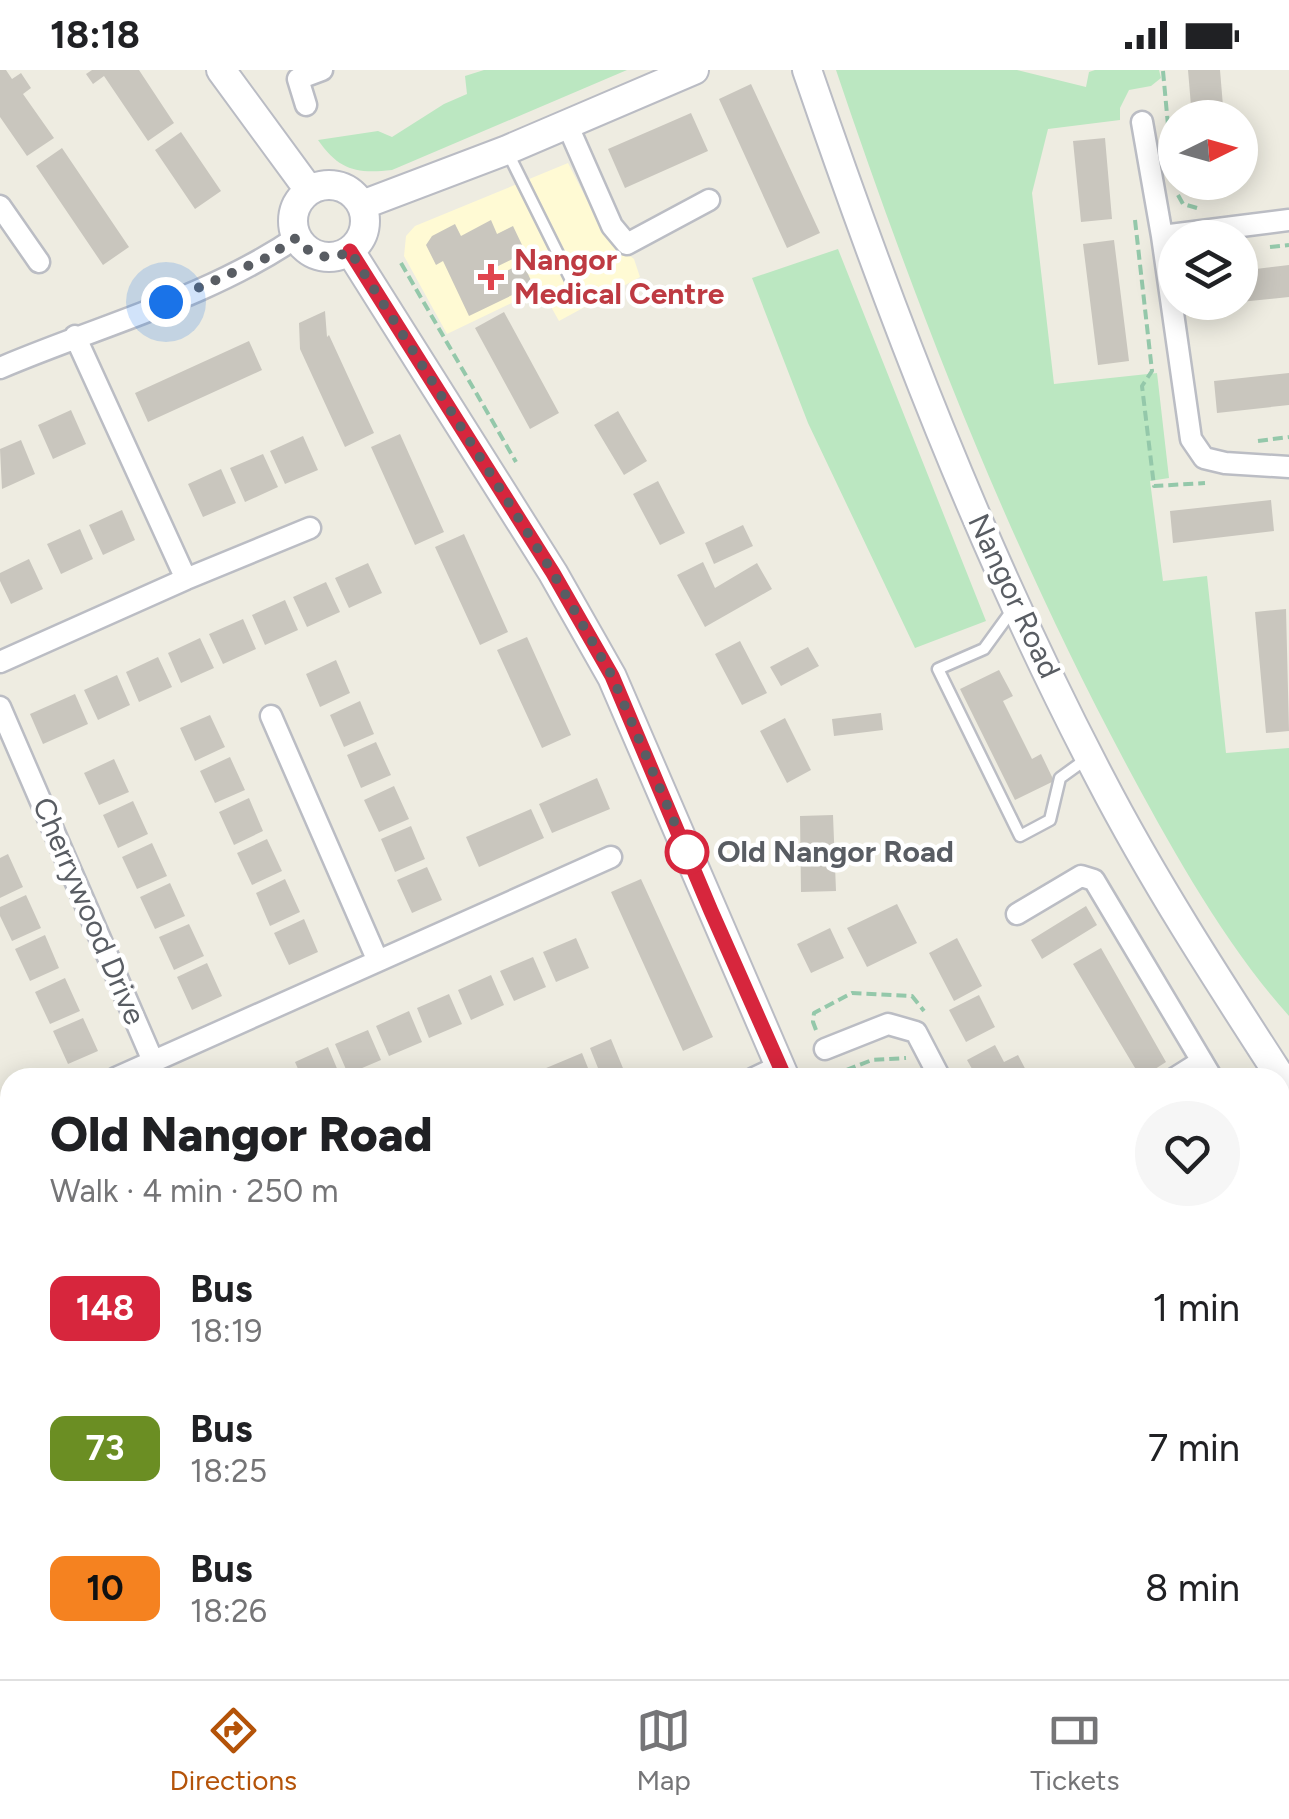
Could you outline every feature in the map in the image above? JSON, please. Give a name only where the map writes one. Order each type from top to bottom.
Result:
[{"type":"street","points":[[220,70],[309,190]]},
{"type":"street","points":[[306,105],[298,79],[322,70]]},
{"type":"street","points":[[362,204],[507,150],[694,70]]},
{"type":"street","name":"Nangor Road","points":[[808,70],[874,267],[1015,606],[1090,757],[1212,970],[1275,1068]]},
{"type":"street","points":[[1142,122],[1159,220]]},
{"type":"street","points":[[567,124],[612,226],[627,244],[709,200]]},
{"type":"street","points":[[336,185],[362,204],[365,228],[362,239],[350,251],[334,258],[322,257],[296,238],[294,215],[297,204],[309,190],[336,185]]},
{"type":"street","points":[[0,206],[39,262]]},
{"type":"street","points":[[1258,224],[1289,220]]},
{"type":"street","points":[[0,368],[75,336],[133,317],[249,266],[296,238]]},
{"type":"street","points":[[350,251],[553,573],[612,676],[771,1068]]},
{"type":"street","points":[[1174,320],[1191,439],[1204,458],[1289,467]]},
{"type":"street","points":[[75,336],[186,578]]},
{"type":"street","points":[[0,662],[186,578],[310,528]]},
{"type":"street","name":"Cherrywood Drive","points":[[0,707],[153,1061]]},
{"type":"street","points":[[271,716],[377,960]]},
{"type":"street","name":"Cherrywood Drive","points":[[138,1068],[611,857]]},
{"type":"street","points":[[1017,914],[1081,876],[1094,880],[1206,1068]]},
{"type":"street","points":[[825,1049],[888,1024],[916,1032],[935,1068]]},
{"type":"lane","points":[[507,150],[580,298]]},
{"type":"lane","points":[[1015,606],[984,649],[938,669],[1020,836],[1050,820],[1060,778],[1090,757]]},
{"type":"path","points":[[1164,72],[1166,100]]},
{"type":"path","points":[[1181,200],[1204,210]]},
{"type":"path","points":[[1254,442],[1289,438]]},
{"type":"shaded area","points":[[568,163],[607,239],[634,259],[640,277],[559,321],[541,289],[447,334],[404,256],[406,236],[415,226]]},
{"type":"green space","points":[[484,70],[627,70],[392,170],[349,168],[333,158],[318,140],[378,131],[392,137],[467,94],[465,76]]},
{"type":"green space","points":[[836,70],[1017,70],[1086,87],[1089,72],[1095,70],[1159,70],[1161,78],[1151,86],[1129,90],[1120,108],[1120,120],[1048,129],[1032,193],[1054,384],[1157,373],[1169,478],[1150,481],[1163,581],[1207,576],[1226,753],[1289,748],[1289,1016],[1221,927],[1180,861],[1125,762],[1041,594],[931,335]]},
{"type":"green space","points":[[838,249],[986,621],[915,648],[808,423],[752,278]]},
{"type":"building","points":[[0,70],[6,70],[12,79],[21,73],[31,88],[23,94],[54,138],[27,156],[0,117]]},
{"type":"building","points":[[92,70],[139,70],[174,123],[148,141],[104,76],[93,84],[86,74]]},
{"type":"building","points":[[1188,70],[1220,70],[1222,100],[1190,100]]},
{"type":"building","points":[[751,84],[820,233],[787,248],[719,99]]},
{"type":"building","points":[[691,113],[708,151],[625,188],[608,149]]},
{"type":"building","points":[[181,132],[221,191],[195,209],[155,150]]},
{"type":"building","points":[[1105,138],[1112,219],[1081,222],[1073,141]]},
{"type":"building","points":[[62,148],[129,247],[103,265],[36,166]]},
{"type":"building","points":[[491,220],[497,234],[513,226],[523,247],[517,250],[523,254],[488,271],[492,278],[523,263],[533,285],[469,316],[443,261],[436,265],[426,245],[432,236],[455,224],[461,236]]},
{"type":"building","points":[[1114,240],[1129,361],[1098,365],[1083,244]]},
{"type":"building","points":[[1289,265],[1289,297],[1258,300],[1258,269]]},
{"type":"building","points":[[325,311],[327,337],[374,433],[345,447],[300,349],[299,323]]},
{"type":"building","points":[[504,312],[559,413],[530,429],[475,328]]},
{"type":"building","points":[[249,341],[262,370],[148,422],[135,393]]},
{"type":"building","points":[[1289,373],[1289,405],[1217,413],[1214,381]]},
{"type":"building","points":[[71,410],[86,444],[53,459],[38,425]]},
{"type":"building","points":[[618,411],[647,461],[624,475],[594,425]]},
{"type":"building","points":[[400,434],[444,532],[415,545],[371,447]]},
{"type":"building","points":[[303,436],[318,470],[285,484],[270,451]]},
{"type":"building","points":[[21,440],[35,474],[2,489],[0,449]]},
{"type":"building","points":[[263,454],[278,487],[245,502],[230,468]]},
{"type":"building","points":[[221,469],[236,503],[203,517],[188,484]]},
{"type":"building","points":[[658,481],[685,533],[660,545],[633,494]]},
{"type":"building","points":[[1271,500],[1274,531],[1173,543],[1170,511]]},
{"type":"building","points":[[122,510],[135,540],[103,555],[89,525]]},
{"type":"building","points":[[743,525],[753,546],[714,564],[705,543]]},
{"type":"building","points":[[80,529],[93,559],[61,574],[47,544]]},
{"type":"building","points":[[464,534],[508,632],[480,645],[435,547]]},
{"type":"building","points":[[29,559],[43,589],[11,604],[0,573]]},
{"type":"building","points":[[703,562],[715,588],[757,563],[772,589],[705,627],[677,575]]},
{"type":"building","points":[[368,563],[382,593],[349,608],[335,578]]},
{"type":"building","points":[[326,582],[340,612],[307,627],[293,597]]},
{"type":"building","points":[[285,600],[298,630],[265,645],[252,615]]},
{"type":"building","points":[[1286,609],[1289,731],[1266,733],[1255,612]]},
{"type":"building","points":[[243,619],[256,649],[223,664],[209,634]]},
{"type":"building","points":[[527,637],[571,735],[542,748],[497,650]]},
{"type":"building","points":[[200,638],[214,668],[181,683],[168,653]]},
{"type":"building","points":[[740,641],[767,693],[742,705],[715,654]]},
{"type":"building","points":[[808,647],[819,666],[781,686],[770,667]]},
{"type":"building","points":[[158,657],[172,687],[139,702],[126,672]]},
{"type":"building","points":[[336,660],[350,693],[320,707],[306,674]]},
{"type":"building","points":[[999,670],[1013,696],[1003,701],[1032,759],[1041,754],[1054,781],[1015,800],[960,689]]},
{"type":"building","points":[[117,675],[130,705],[98,720],[84,690]]},
{"type":"building","points":[[75,694],[88,724],[43,744],[30,714]]},
{"type":"building","points":[[360,701],[374,734],[344,747],[330,715]]},
{"type":"building","points":[[881,713],[883,730],[834,736],[832,719]]},
{"type":"building","points":[[210,715],[225,747],[195,761],[180,728]]},
{"type":"building","points":[[785,718],[811,770],[787,783],[760,731]]},
{"type":"building","points":[[376,742],[391,775],[361,788],[347,755]]},
{"type":"building","points":[[230,757],[245,790],[215,803],[200,771]]},
{"type":"building","points":[[114,759],[129,792],[99,805],[84,773]]},
{"type":"building","points":[[597,778],[610,809],[552,833],[539,804]]},
{"type":"building","points":[[394,786],[409,819],[379,832],[364,800]]},
{"type":"building","points":[[249,798],[263,831],[234,845],[219,812]]},
{"type":"building","points":[[133,801],[148,834],[118,848],[103,815]]},
{"type":"building","points":[[531,809],[544,838],[479,867],[466,837]]},
{"type":"building","points":[[833,815],[836,891],[801,892],[800,816]]},
{"type":"building","points":[[411,826],[425,859],[395,872],[381,839]]},
{"type":"building","points":[[267,839],[282,871],[252,885],[237,853]]},
{"type":"building","points":[[152,843],[167,876],[137,889],[122,857]]},
{"type":"building","points":[[8,854],[23,887],[0,898],[0,858]]},
{"type":"building","points":[[427,867],[442,900],[412,913],[397,880]]},
{"type":"building","points":[[285,879],[300,912],[270,926],[256,893]]},
{"type":"building","points":[[641,879],[713,1037],[683,1051],[611,892]]},
{"type":"building","points":[[170,883],[185,916],[155,929],[140,897]]},
{"type":"building","points":[[26,895],[41,928],[12,941],[0,907]]},
{"type":"building","points":[[897,904],[917,943],[867,967],[847,928]]},
{"type":"building","points":[[1086,906],[1097,925],[1042,959],[1031,940]]},
{"type":"building","points":[[304,919],[318,952],[289,965],[274,933]]},
{"type":"building","points":[[189,924],[204,956],[174,970],[159,937]]},
{"type":"building","points":[[830,928],[844,958],[811,973],[797,944]]},
{"type":"building","points":[[45,935],[59,968],[30,981],[15,949]]},
{"type":"building","points":[[576,938],[589,968],[556,982],[543,952]]},
{"type":"building","points":[[957,938],[982,986],[954,1001],[929,953]]},
{"type":"building","points":[[1101,948],[1166,1062],[1157,1068],[1135,1068],[1073,964]]},
{"type":"building","points":[[533,957],[546,987],[514,1001],[500,971]]},
{"type":"building","points":[[207,963],[222,996],[192,1010],[177,977]]},
{"type":"building","points":[[491,975],[504,1005],[471,1020],[458,990]]},
{"type":"building","points":[[65,978],[80,1011],[50,1024],[35,992]]},
{"type":"building","points":[[449,994],[462,1024],[429,1038],[417,1008]]},
{"type":"building","points":[[979,995],[995,1027],[966,1042],[949,1010]]},
{"type":"building","points":[[409,1011],[422,1042],[389,1056],[376,1026]]},
{"type":"building","points":[[83,1018],[98,1051],[68,1064],[53,1031]]},
{"type":"building","points":[[368,1030],[381,1060],[362,1068],[345,1068],[335,1044]]},
{"type":"building","points":[[611,1039],[623,1068],[598,1068],[590,1048]]},
{"type":"building","points":[[995,1045],[1004,1062],[1018,1055],[1025,1068],[972,1068],[967,1060]]},
{"type":"building","points":[[328,1047],[337,1068],[298,1068],[295,1062]]},
{"type":"building","points":[[582,1053],[588,1068],[546,1068]]},
{"type":"bus line","name":"148","points":[[350,251],[553,573],[612,676],[781,1068]]},
{"type":"place","name":"Nangor Medical Centre","points":[[491,277]]},
{"type":"place","name":"Old Nangor Road","points":[[687,852]]},
{"type":"route","points":[[166,302],[266,258],[296,238],[322,257],[334,258],[350,251],[553,573],[612,676],[687,852]]}]
